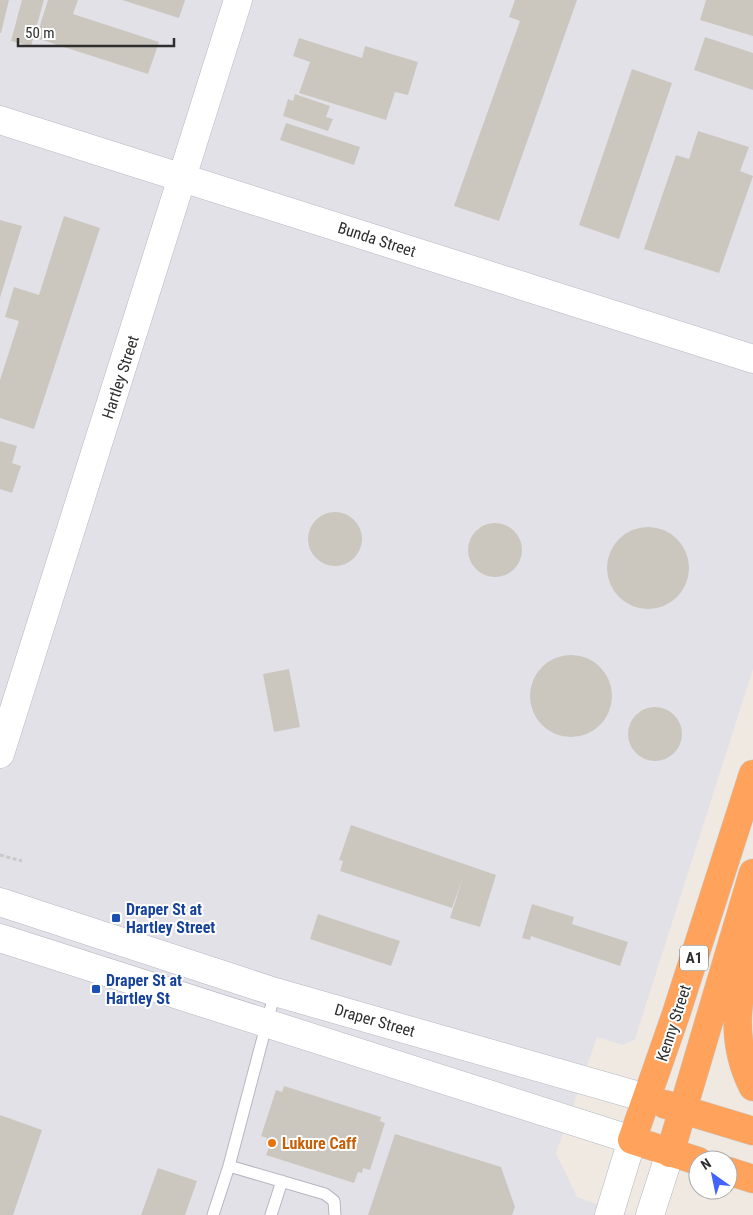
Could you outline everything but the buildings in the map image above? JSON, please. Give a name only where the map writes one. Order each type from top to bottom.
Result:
[{"type":"highway","name":"Kenny Street","points":[[632,1140],[676,1014],[753,774]]},
{"type":"highway","name":"Kenny Street","points":[[670,1153],[753,873]]},
{"type":"highway","points":[[753,928],[740,997],[737,1039],[744,1068],[753,1087]]},
{"type":"highway","name":"Draper Street","points":[[646,1098],[753,1131]]},
{"type":"highway","points":[[632,1140],[688,1159]]},
{"type":"highway","points":[[738,1174],[753,1179]]},
{"type":"street","name":"Hartley Street","points":[[0,754],[184,177],[238,0]]},
{"type":"street","name":"Bunda Street","points":[[0,120],[753,359]]},
{"type":"street","name":"Draper Street","points":[[0,902],[275,992],[646,1098]]},
{"type":"street","points":[[0,938],[632,1140]]},
{"type":"street","name":"Kenny Street","points":[[609,1215],[632,1140]]},
{"type":"street","name":"Kenny Street","points":[[650,1215],[670,1153]]},
{"type":"lane","points":[[213,1215],[229,1166],[265,1023],[275,992]]},
{"type":"lane","points":[[229,1166],[325,1194],[334,1201],[335,1215]]},
{"type":"lane","points":[[271,1215],[282,1181]]},
{"type":"path","points":[[0,855],[22,861]]},
{"type":"shaded area","points":[[0,0],[753,0],[753,669],[635,1039],[623,1045],[597,1037],[556,1153],[577,1197],[629,1215],[0,1215]]},
{"type":"place","name":"Draper St at Hartley Street","points":[[116,918]]},
{"type":"place","name":"Draper St at Hartley St","points":[[96,989]]},
{"type":"place","name":"Lukure Caff","points":[[272,1143]]}]
